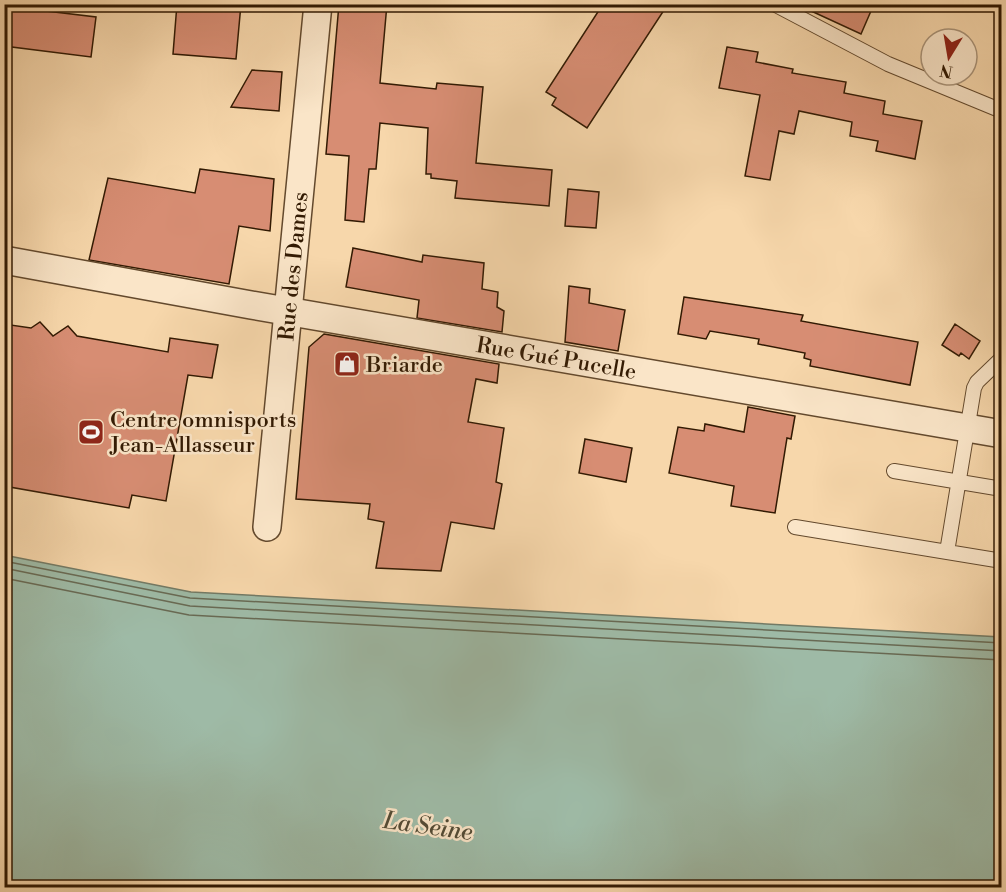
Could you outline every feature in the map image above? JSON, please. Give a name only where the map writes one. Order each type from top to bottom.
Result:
[{"type":"street","name":"Rue des Dames","points":[[267,527],[318,4]]},
{"type":"street","name":"Rue Gué Pucelle","points":[[4,260],[1002,434]]},
{"type":"lane","points":[[774,4],[888,64],[1002,111]]},
{"type":"lane","points":[[947,552],[977,381],[1002,358]]},
{"type":"lane","points":[[894,471],[1002,489]]},
{"type":"lane","points":[[795,526],[1002,561]]},
{"type":"water","name":"La Seine","points":[[4,555],[191,592],[1001,637],[1001,887],[5,887]]},
{"type":"building","points":[[177,4],[241,4],[236,59],[173,54]]},
{"type":"building","points":[[339,4],[387,4],[380,83],[436,89],[437,83],[483,87],[476,163],[552,170],[549,206],[455,198],[457,181],[431,178],[431,174],[426,174],[428,128],[380,123],[376,169],[369,169],[364,222],[345,220],[349,156],[326,154]]},
{"type":"building","points":[[603,4],[668,4],[587,128],[552,105],[556,98],[546,92]]},
{"type":"building","points":[[796,4],[874,4],[861,34]]},
{"type":"building","points":[[4,6],[96,17],[91,57],[4,46]]},
{"type":"building","points":[[727,47],[758,52],[756,62],[793,69],[792,73],[846,82],[844,93],[885,101],[883,114],[922,121],[915,159],[876,151],[878,141],[850,136],[852,122],[799,111],[794,134],[779,131],[770,180],[745,176],[760,95],[719,88]]},
{"type":"building","points":[[252,70],[282,72],[279,111],[231,107]]},
{"type":"building","points":[[200,169],[274,179],[270,231],[239,226],[229,284],[89,260],[108,178],[195,193]]},
{"type":"building","points":[[568,189],[599,192],[596,228],[565,226]]},
{"type":"building","points":[[353,248],[422,262],[423,255],[484,263],[482,289],[498,292],[497,307],[504,311],[502,332],[417,318],[419,300],[346,287]]},
{"type":"building","points":[[569,286],[590,289],[589,303],[625,310],[618,351],[565,342]]},
{"type":"building","points":[[684,297],[803,315],[801,321],[918,342],[910,385],[810,366],[811,360],[804,358],[805,353],[758,344],[759,339],[710,331],[706,339],[678,334]]},
{"type":"building","name":"Centre omnisports Jean-Allasseur","points":[[40,322],[53,336],[68,326],[77,336],[168,352],[170,338],[218,345],[212,378],[188,375],[166,501],[132,495],[129,508],[4,486],[4,324],[31,328]]},
{"type":"building","points":[[955,324],[980,341],[969,359],[961,353],[959,356],[942,345]]},
{"type":"building","points":[[324,334],[499,364],[497,383],[476,379],[468,422],[504,428],[496,482],[502,484],[494,529],[451,522],[441,571],[376,568],[384,522],[368,519],[370,504],[296,499],[309,347]]},
{"type":"building","points":[[748,407],[795,416],[791,439],[787,438],[775,513],[731,506],[734,486],[669,473],[678,427],[704,431],[705,424],[744,432]]},
{"type":"building","points":[[585,439],[632,448],[626,482],[579,473]]},
{"type":"place","name":"Briarde","points":[[347,364]]},
{"type":"place","name":"Centre omnisports Jean-Allasseur","points":[[91,432]]}]
